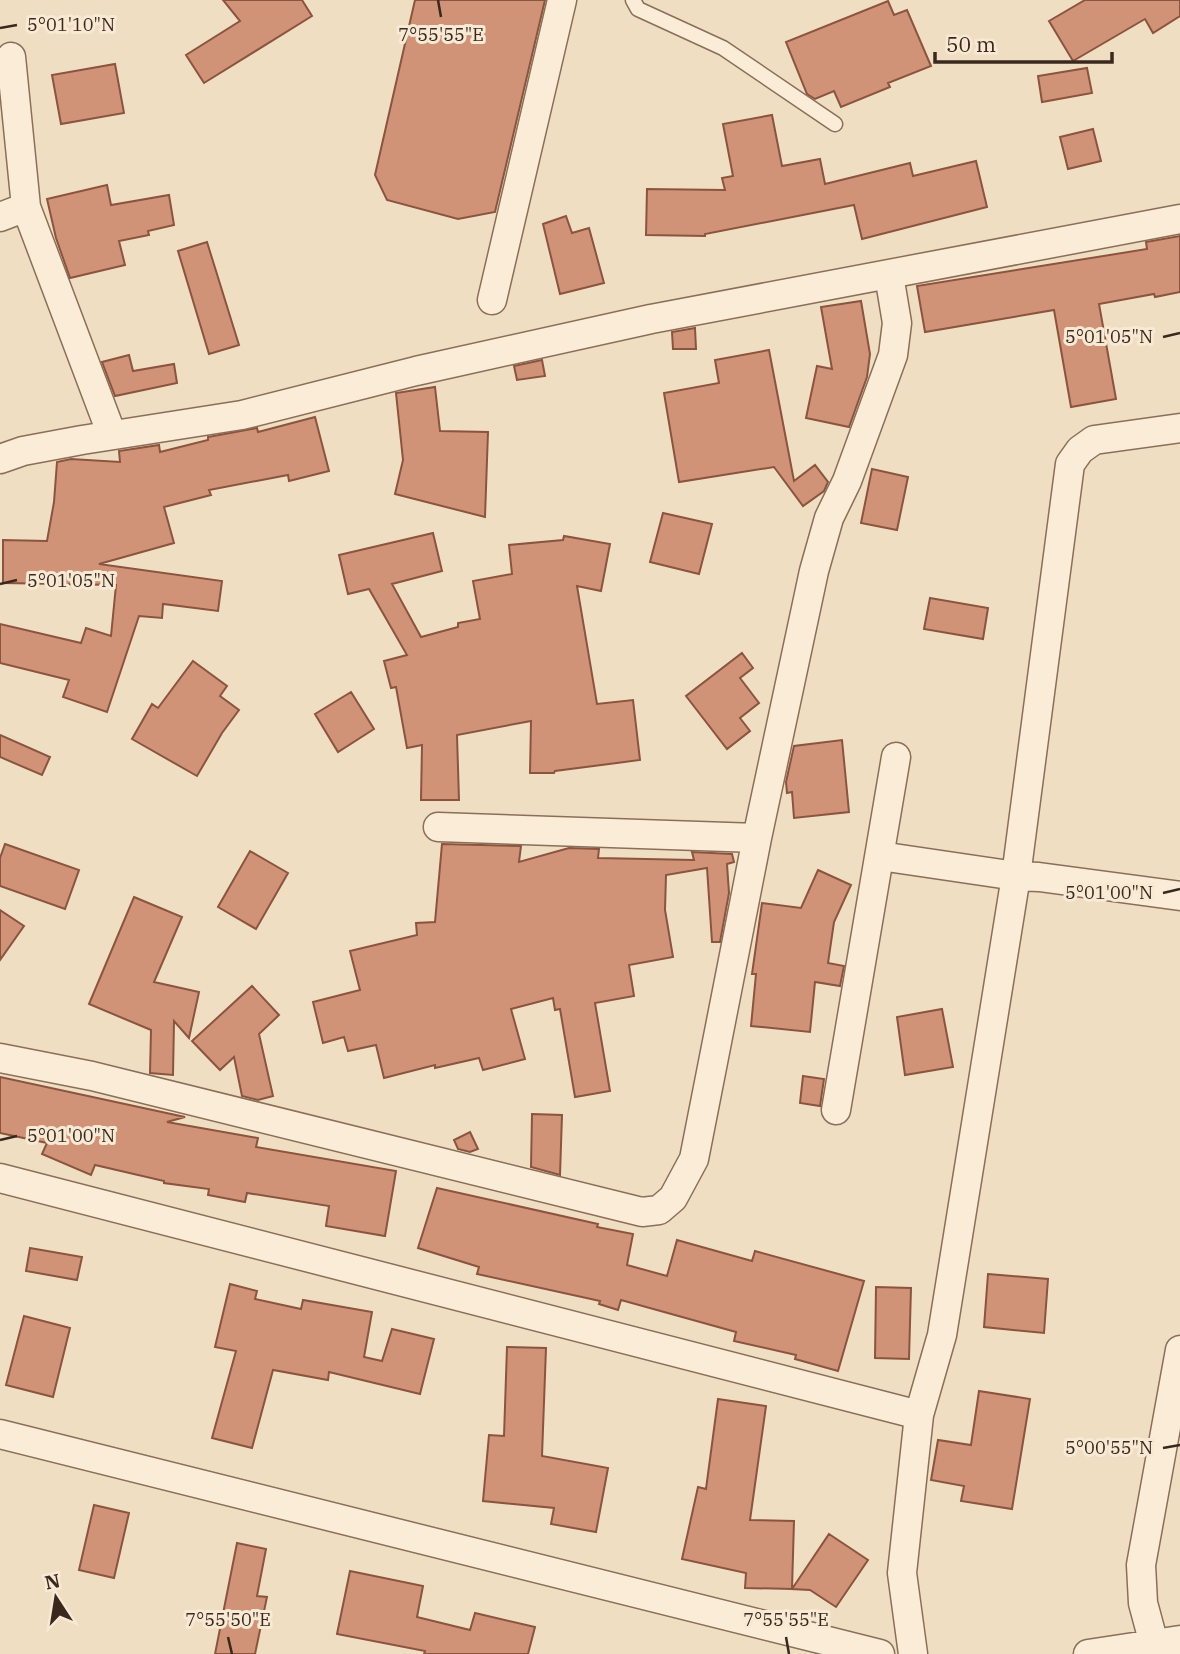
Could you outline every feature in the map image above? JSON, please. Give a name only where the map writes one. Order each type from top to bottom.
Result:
[{"type":"street","points":[[492,300],[562,0]]},
{"type":"street","points":[[12,57],[13,212],[112,435]]},
{"type":"street","points":[[0,459],[23,451],[242,415],[415,371],[651,319],[1180,219]]},
{"type":"street","points":[[0,1058],[92,1076],[642,1212],[659,1210],[673,1198],[694,1159],[757,838],[814,571],[829,519],[847,481],[893,355],[897,323],[889,275]]},
{"type":"street","points":[[913,1654],[902,1573],[919,1415],[942,1335],[1016,876],[1070,464],[1080,450],[1094,440],[1180,428]]},
{"type":"street","points":[[836,1110],[896,757]]},
{"type":"street","points":[[438,827],[757,838]]},
{"type":"street","points":[[880,856],[1180,896]]},
{"type":"street","points":[[0,1178],[919,1415]]},
{"type":"street","points":[[1088,1654],[1167,1642],[1143,1603],[1141,1565],[1180,1350]]},
{"type":"street","points":[[0,1434],[880,1654]]},
{"type":"lane","points":[[633,0],[638,9],[723,48],[835,124]]},
{"type":"building","points":[[223,0],[302,0],[312,16],[204,83],[186,55],[240,21]]},
{"type":"building","points":[[415,0],[545,0],[495,212],[458,219],[387,200],[375,175]]},
{"type":"building","points":[[1085,0],[1180,0],[1180,16],[1153,33],[1145,19],[1073,61],[1049,21]]},
{"type":"building","points":[[888,1],[894,15],[907,10],[931,66],[888,83],[890,87],[841,107],[834,91],[815,99],[807,94],[786,42]]},
{"type":"building","points":[[115,64],[124,113],[61,124],[52,75]]},
{"type":"building","points":[[1087,68],[1092,93],[1042,102],[1038,76]]},
{"type":"building","points":[[772,115],[782,166],[820,159],[825,184],[910,163],[913,176],[976,161],[987,207],[862,239],[854,205],[705,236],[646,235],[647,189],[725,190],[722,178],[733,176],[723,124]]},
{"type":"building","points":[[1093,129],[1101,161],[1068,169],[1060,137]]},
{"type":"building","points":[[107,185],[111,205],[169,195],[174,225],[148,231],[149,235],[119,241],[125,265],[70,278],[56,238],[47,199]]},
{"type":"building","points":[[566,216],[572,233],[589,228],[604,283],[560,294],[543,224]]},
{"type":"building","points":[[1180,236],[1180,292],[1099,304],[1116,399],[1071,407],[1054,310],[925,332],[917,286],[1147,249],[1146,242]]},
{"type":"building","points":[[207,242],[239,345],[209,354],[178,251]]},
{"type":"building","points":[[861,301],[870,354],[867,377],[849,427],[806,418],[817,366],[832,369],[821,307]]},
{"type":"building","points":[[695,328],[696,349],[673,349],[672,332]]},
{"type":"building","points":[[769,350],[794,481],[815,465],[828,482],[824,491],[803,506],[774,467],[679,482],[664,393],[719,383],[715,360]]},
{"type":"building","points":[[129,355],[133,371],[174,364],[177,383],[115,396],[102,362]]},
{"type":"building","points":[[542,360],[545,376],[517,380],[514,366]]},
{"type":"building","points":[[435,387],[440,431],[488,432],[485,517],[395,494],[403,460],[396,393]]},
{"type":"building","points":[[315,417],[329,471],[289,481],[288,475],[209,490],[211,495],[164,507],[174,543],[99,564],[222,581],[218,611],[163,604],[162,618],[139,616],[107,712],[63,697],[69,680],[0,663],[0,624],[81,643],[86,628],[111,636],[116,585],[3,583],[3,540],[47,541],[57,462],[71,459],[120,462],[119,451],[159,445],[160,452],[208,440],[208,437],[257,428],[258,432]]},
{"type":"building","points":[[872,469],[908,477],[897,530],[861,523]]},
{"type":"building","points":[[663,513],[712,524],[699,574],[650,562]]},
{"type":"building","points":[[433,533],[442,571],[392,584],[421,637],[458,627],[458,623],[480,619],[473,581],[512,574],[509,545],[563,540],[564,536],[610,544],[601,591],[577,586],[597,704],[633,700],[640,760],[554,773],[530,773],[531,721],[457,735],[459,800],[421,800],[422,745],[407,748],[396,687],[391,688],[384,661],[407,655],[369,589],[348,594],[339,555]]},
{"type":"building","points":[[930,598],[988,608],[983,639],[924,629]]},
{"type":"building","points":[[742,653],[753,668],[740,678],[759,703],[740,718],[750,731],[727,749],[686,696]]},
{"type":"building","points":[[193,661],[227,686],[220,696],[239,710],[197,776],[132,739],[152,704],[158,708]]},
{"type":"building","points":[[351,692],[374,729],[338,752],[315,714]]},
{"type":"building","points":[[0,735],[50,757],[42,775],[0,757]]},
{"type":"building","points":[[842,740],[849,812],[794,818],[792,792],[787,793],[786,782],[794,746]]},
{"type":"building","points":[[5,844],[79,870],[65,909],[0,886],[0,858]]},
{"type":"building","points":[[442,844],[521,846],[519,862],[569,848],[599,849],[598,858],[694,860],[692,852],[732,854],[734,862],[727,864],[729,893],[720,942],[712,942],[707,868],[666,875],[665,910],[673,957],[629,965],[634,996],[595,1003],[610,1091],[575,1097],[560,1009],[555,1010],[553,998],[511,1009],[525,1059],[483,1070],[479,1058],[435,1068],[435,1065],[384,1078],[376,1045],[348,1051],[344,1037],[323,1043],[313,1002],[360,990],[350,951],[417,935],[416,923],[435,922]]},
{"type":"building","points":[[250,851],[288,873],[256,929],[218,907]]},
{"type":"building","points":[[818,870],[851,885],[834,922],[828,963],[844,966],[840,986],[815,982],[810,1032],[751,1026],[756,974],[752,974],[762,903],[801,908]]},
{"type":"building","points":[[134,897],[182,917],[154,982],[199,992],[189,1038],[174,1021],[173,1075],[150,1073],[151,1030],[89,1004]]},
{"type":"building","points":[[0,910],[24,926],[0,960]]},
{"type":"building","points":[[252,986],[279,1015],[259,1034],[273,1096],[258,1100],[242,1096],[234,1057],[220,1070],[192,1041]]},
{"type":"building","points":[[942,1009],[953,1067],[905,1075],[897,1017]]},
{"type":"building","points":[[803,1076],[824,1079],[820,1106],[800,1103]]},
{"type":"building","points":[[0,1077],[185,1117],[167,1122],[258,1138],[256,1147],[396,1171],[385,1236],[326,1226],[329,1206],[247,1193],[245,1202],[208,1195],[209,1189],[164,1183],[95,1165],[91,1175],[42,1154],[47,1143],[0,1133]]},
{"type":"building","points":[[532,1114],[562,1115],[560,1175],[531,1167]]},
{"type":"building","points":[[470,1132],[478,1149],[470,1152],[458,1149],[454,1140]]},
{"type":"building","points":[[437,1188],[633,1234],[627,1265],[667,1276],[677,1240],[752,1261],[755,1251],[864,1281],[838,1371],[795,1359],[796,1355],[734,1341],[736,1332],[621,1300],[618,1310],[599,1304],[600,1301],[477,1274],[479,1267],[418,1248]]},
{"type":"building","points":[[30,1248],[82,1257],[77,1280],[26,1271]]},
{"type":"building","points":[[988,1274],[1048,1279],[1044,1333],[984,1327]]},
{"type":"building","points":[[230,1284],[257,1291],[255,1299],[301,1309],[303,1300],[372,1312],[364,1357],[382,1361],[392,1329],[434,1339],[420,1394],[329,1372],[328,1380],[273,1370],[252,1448],[212,1438],[236,1351],[215,1347]]},
{"type":"building","points":[[876,1287],[911,1288],[909,1359],[875,1358]]},
{"type":"building","points":[[24,1316],[70,1328],[53,1397],[6,1385]]},
{"type":"building","points":[[507,1347],[546,1348],[542,1456],[608,1468],[596,1532],[551,1524],[554,1508],[483,1501],[489,1435],[504,1436]]},
{"type":"building","points":[[979,1391],[1030,1399],[1012,1509],[961,1501],[964,1486],[931,1480],[938,1440],[971,1445]]},
{"type":"building","points":[[718,1399],[766,1406],[750,1520],[794,1521],[792,1589],[745,1588],[746,1573],[682,1559],[698,1487],[706,1489]]},
{"type":"building","points":[[94,1505],[129,1513],[114,1578],[79,1570]]},
{"type":"building","points":[[829,1534],[868,1560],[836,1607],[810,1590],[792,1589]]},
{"type":"building","points":[[237,1543],[266,1549],[257,1596],[267,1597],[255,1654],[215,1654]]},
{"type":"building","points":[[350,1571],[423,1586],[417,1617],[470,1630],[475,1613],[535,1627],[528,1654],[424,1654],[425,1651],[337,1634]]}]
